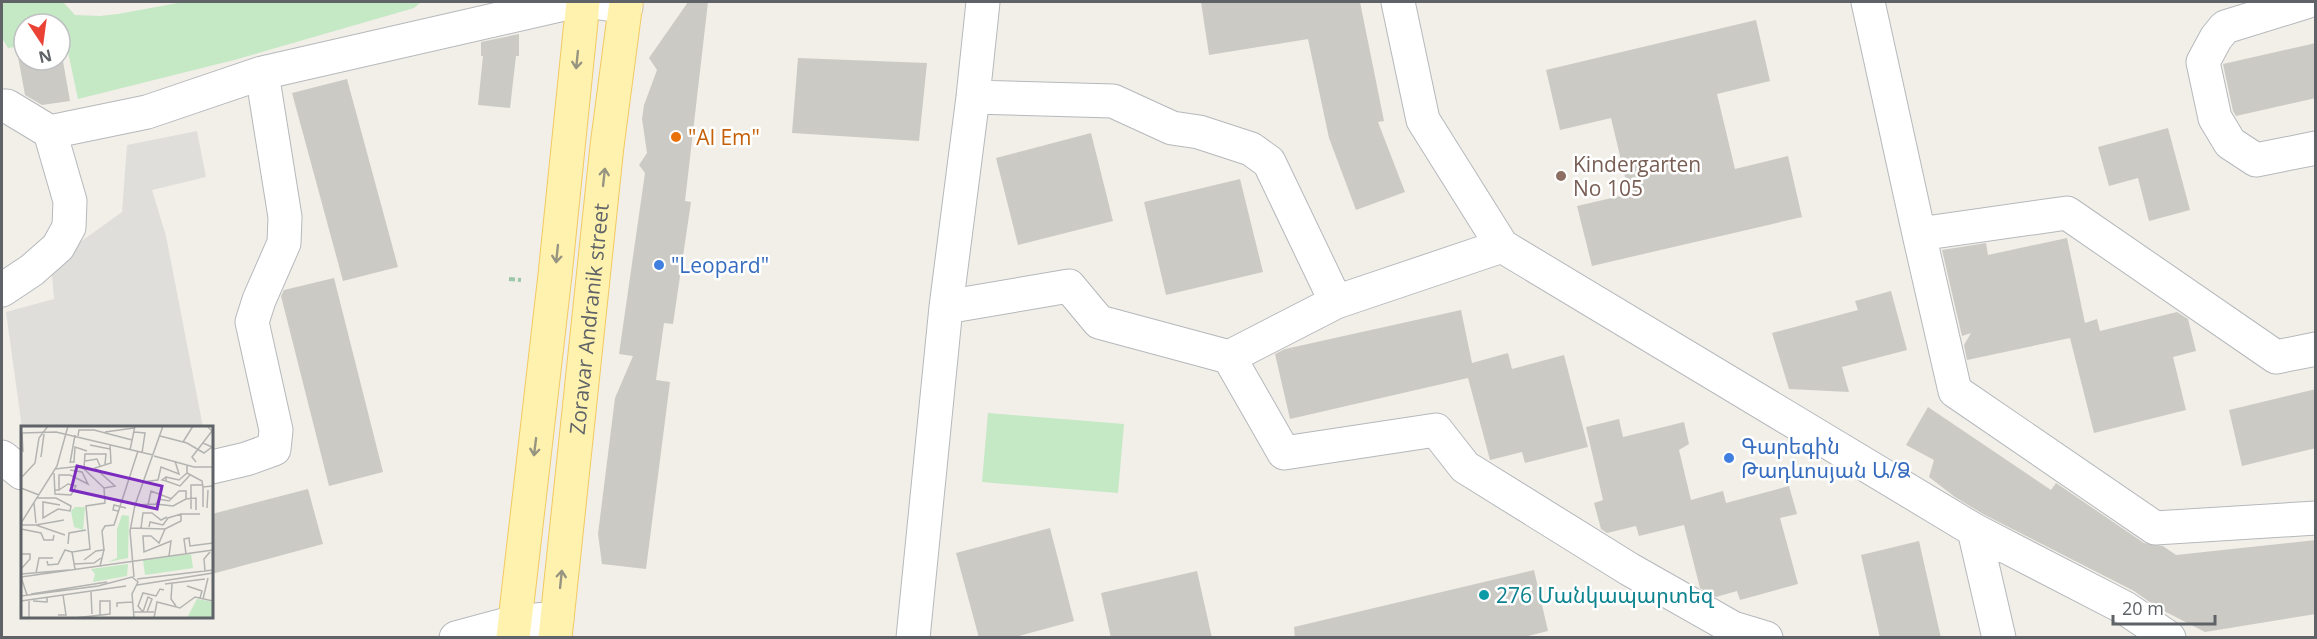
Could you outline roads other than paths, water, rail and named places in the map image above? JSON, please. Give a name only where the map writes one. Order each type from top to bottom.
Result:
[{"type":"main road","name":"Zoravar Andranik street","points":[[514,630],[555,275],[583,2]]},
{"type":"main road","name":"Zoravar Andranik street","points":[[556,628],[607,146],[626,4]]},
{"type":"lane","points":[[50,132],[147,112],[262,73],[573,2]]},
{"type":"lane","points":[[594,2],[626,4]]},
{"type":"lane","points":[[913,638],[945,307],[973,97],[983,2]]},
{"type":"lane","points":[[1398,2],[1423,120],[1502,246],[2124,623],[2169,638]]},
{"type":"lane","points":[[1868,2],[1955,392],[2155,528],[2316,518]]},
{"type":"lane","points":[[2306,2],[2225,27],[2203,62],[2215,118],[2230,142],[2256,160],[2316,148]]},
{"type":"lane","points":[[213,467],[274,449],[276,430],[252,322],[284,243],[285,217],[262,73]]},
{"type":"lane","points":[[973,97],[1113,101],[1172,128],[1199,132],[1251,149],[1269,162],[1336,302]]},
{"type":"lane","points":[[2,290],[32,270],[58,247],[69,227],[70,201],[50,132],[3,103]]},
{"type":"lane","points":[[1920,234],[2067,213],[2276,357],[2316,349]]},
{"type":"lane","points":[[945,307],[1069,286],[1099,322],[1229,357],[1336,302],[1502,246]]},
{"type":"lane","points":[[1229,357],[1284,453],[1436,430],[1465,466],[1474,473],[1629,569],[1732,628],[1766,638]]},
{"type":"lane","points":[[2,457],[21,472]]},
{"type":"lane","points":[[1974,530],[1999,638]]},
{"type":"lane","points":[[456,638],[514,630],[556,628]]},
{"type":"place","name":"\"Al Em\"","points":[[676,137]]},
{"type":"place","name":"Kindergarten No 105","points":[[1561,176]]},
{"type":"place","name":"\"Leopard\"","points":[[659,265]]},
{"type":"place","name":"Գարեգին Թադևոսյան Ա/Ձ","points":[[1729,458]]},
{"type":"place","name":"276 Մանկապարտեզ","points":[[1484,595]]}]
